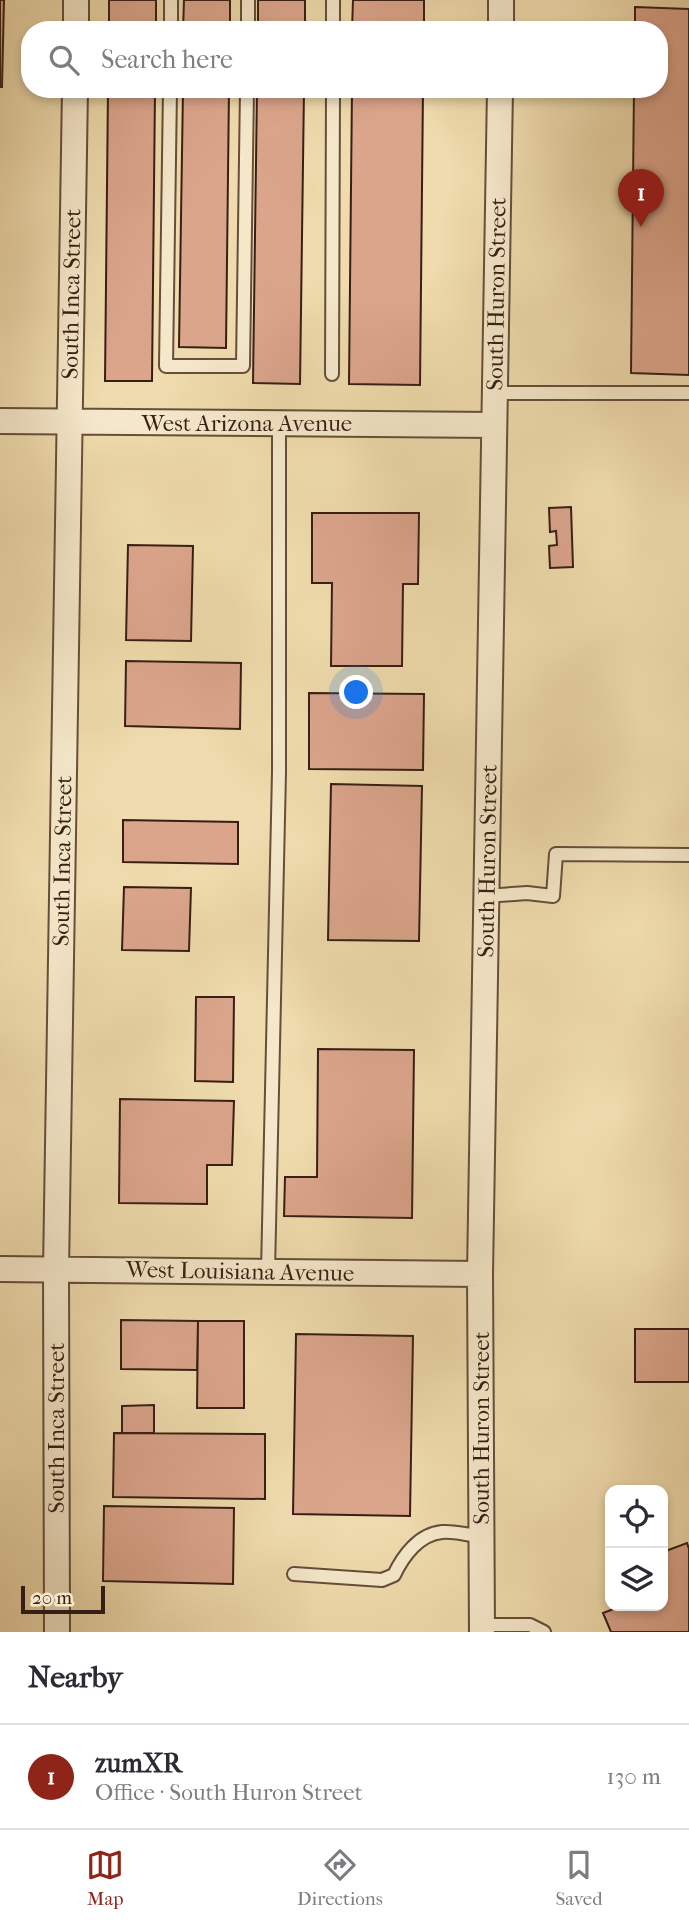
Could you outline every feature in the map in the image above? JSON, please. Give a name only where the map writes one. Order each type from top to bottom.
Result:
[{"type":"street","points":[[76,0],[76,21]]},
{"type":"street","points":[[501,0],[501,21]]},
{"type":"street","name":"South Inca Street","points":[[57,1632],[56,1270],[75,98]]},
{"type":"street","name":"South Huron Street","points":[[482,1628],[481,1274],[500,98]]},
{"type":"street","name":"West Arizona Avenue","points":[[0,421],[494,425]]},
{"type":"street","name":"West Louisiana Avenue","points":[[0,1269],[481,1274]]},
{"type":"lane","points":[[171,0],[171,21]]},
{"type":"lane","points":[[248,0],[248,21]]},
{"type":"lane","points":[[333,0],[333,21]]},
{"type":"lane","points":[[170,98],[166,366],[243,366],[247,98]]},
{"type":"lane","points":[[332,374],[333,98]]},
{"type":"lane","points":[[494,393],[689,393]]},
{"type":"lane","points":[[268,1272],[279,772],[279,423]]},
{"type":"lane","points":[[486,896],[553,896],[556,854],[689,855]]},
{"type":"lane","points":[[294,1574],[382,1580],[394,1575],[400,1562],[415,1544],[441,1532],[482,1537]]},
{"type":"lane","points":[[482,1628],[530,1625],[544,1632]]},
{"type":"building","points":[[0,0],[4,0],[2,87],[0,87]]},
{"type":"building","points":[[109,0],[156,0],[156,21],[109,21]]},
{"type":"building","points":[[184,0],[230,0],[230,21],[183,21]]},
{"type":"building","points":[[258,0],[305,0],[305,21],[258,21]]},
{"type":"building","points":[[353,0],[424,0],[424,21],[352,21]]},
{"type":"building","points":[[635,7],[689,9],[689,375],[631,373],[634,98],[668,98],[668,21],[635,21]]},
{"type":"building","points":[[108,98],[155,98],[152,381],[105,381]]},
{"type":"building","points":[[183,98],[229,98],[226,348],[179,347]]},
{"type":"building","points":[[257,98],[304,98],[300,384],[253,383]]},
{"type":"building","points":[[352,98],[423,98],[420,385],[349,384]]},
{"type":"building","points":[[571,507],[573,567],[550,568],[549,546],[557,545],[556,531],[550,532],[549,508]]},
{"type":"building","points":[[312,513],[419,513],[418,584],[403,584],[402,666],[331,666],[332,583],[312,583]]},
{"type":"building","points":[[128,545],[193,546],[191,641],[126,640]]},
{"type":"building","points":[[126,661],[241,663],[240,729],[125,726]]},
{"type":"building","points":[[309,693],[424,694],[423,770],[309,769]]},
{"type":"building","points":[[331,784],[422,786],[419,941],[328,940]]},
{"type":"building","points":[[123,820],[238,822],[238,864],[123,862]]},
{"type":"building","points":[[124,887],[191,888],[189,951],[122,950]]},
{"type":"building","points":[[196,997],[234,997],[233,1082],[195,1081]]},
{"type":"building","points":[[318,1049],[414,1050],[412,1218],[284,1216],[285,1177],[317,1177]]},
{"type":"building","points":[[120,1099],[234,1101],[232,1165],[207,1165],[207,1204],[119,1203]]},
{"type":"building","points":[[121,1320],[198,1321],[197,1370],[121,1369]]},
{"type":"building","points":[[198,1321],[244,1321],[244,1408],[197,1408]]},
{"type":"building","points":[[635,1329],[689,1329],[689,1382],[635,1382]]},
{"type":"building","points":[[296,1334],[413,1336],[410,1516],[293,1514]]},
{"type":"building","points":[[154,1405],[154,1433],[122,1433],[122,1406]]},
{"type":"building","points":[[114,1433],[265,1434],[265,1499],[113,1497]]},
{"type":"building","points":[[104,1506],[234,1508],[233,1584],[103,1581]]},
{"type":"building","points":[[687,1543],[689,1549],[689,1632],[611,1632],[603,1613],[608,1611],[668,1611],[668,1550]]},
{"type":"place","name":"zumXR","points":[[641,227]]}]
